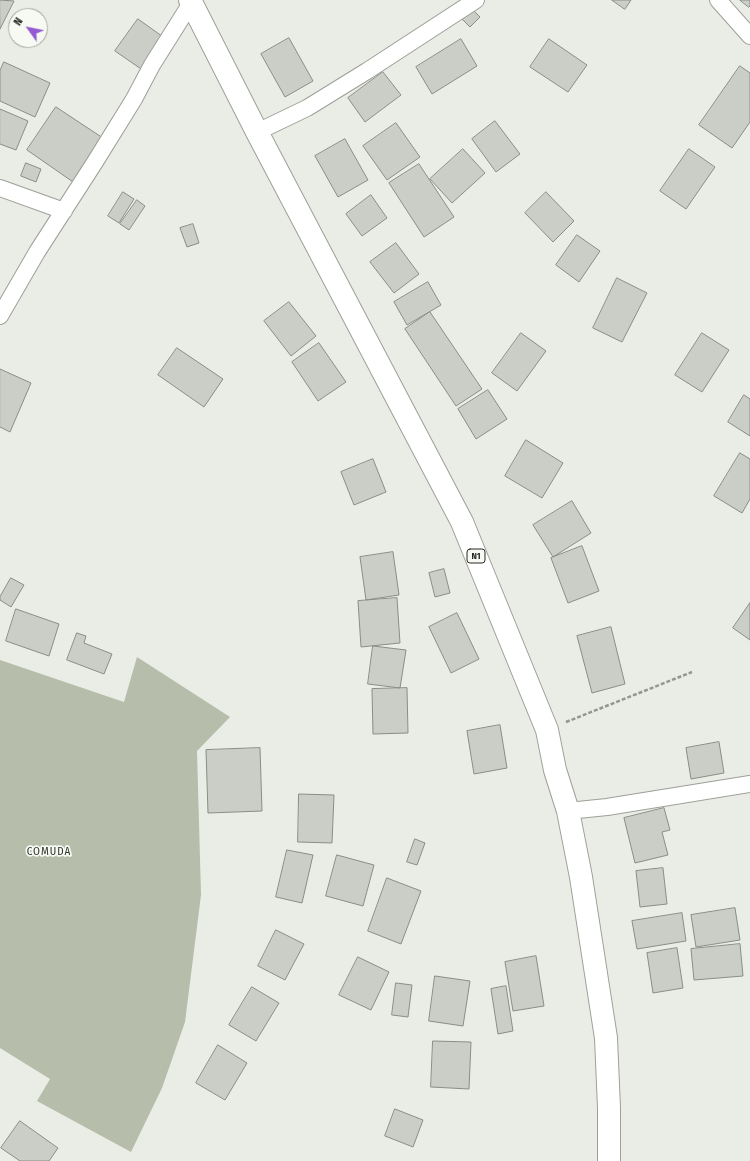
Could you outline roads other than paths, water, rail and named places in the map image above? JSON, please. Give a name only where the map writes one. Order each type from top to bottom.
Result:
[{"type":"main road","name":"N1","points":[[191,2],[257,132],[462,522],[547,730],[555,770],[568,810],[581,877],[606,1038],[609,1108],[608,1161]]},
{"type":"street","points":[[257,132],[307,108],[476,0]]},
{"type":"street","points":[[718,0],[750,36]]},
{"type":"street","points":[[0,316],[37,252],[134,99],[152,65],[191,2]]},
{"type":"street","points":[[0,188],[64,211]]},
{"type":"street","points":[[568,810],[607,807],[750,784]]},
{"type":"district","name":"COMUDA","points":[[49,852]]}]
